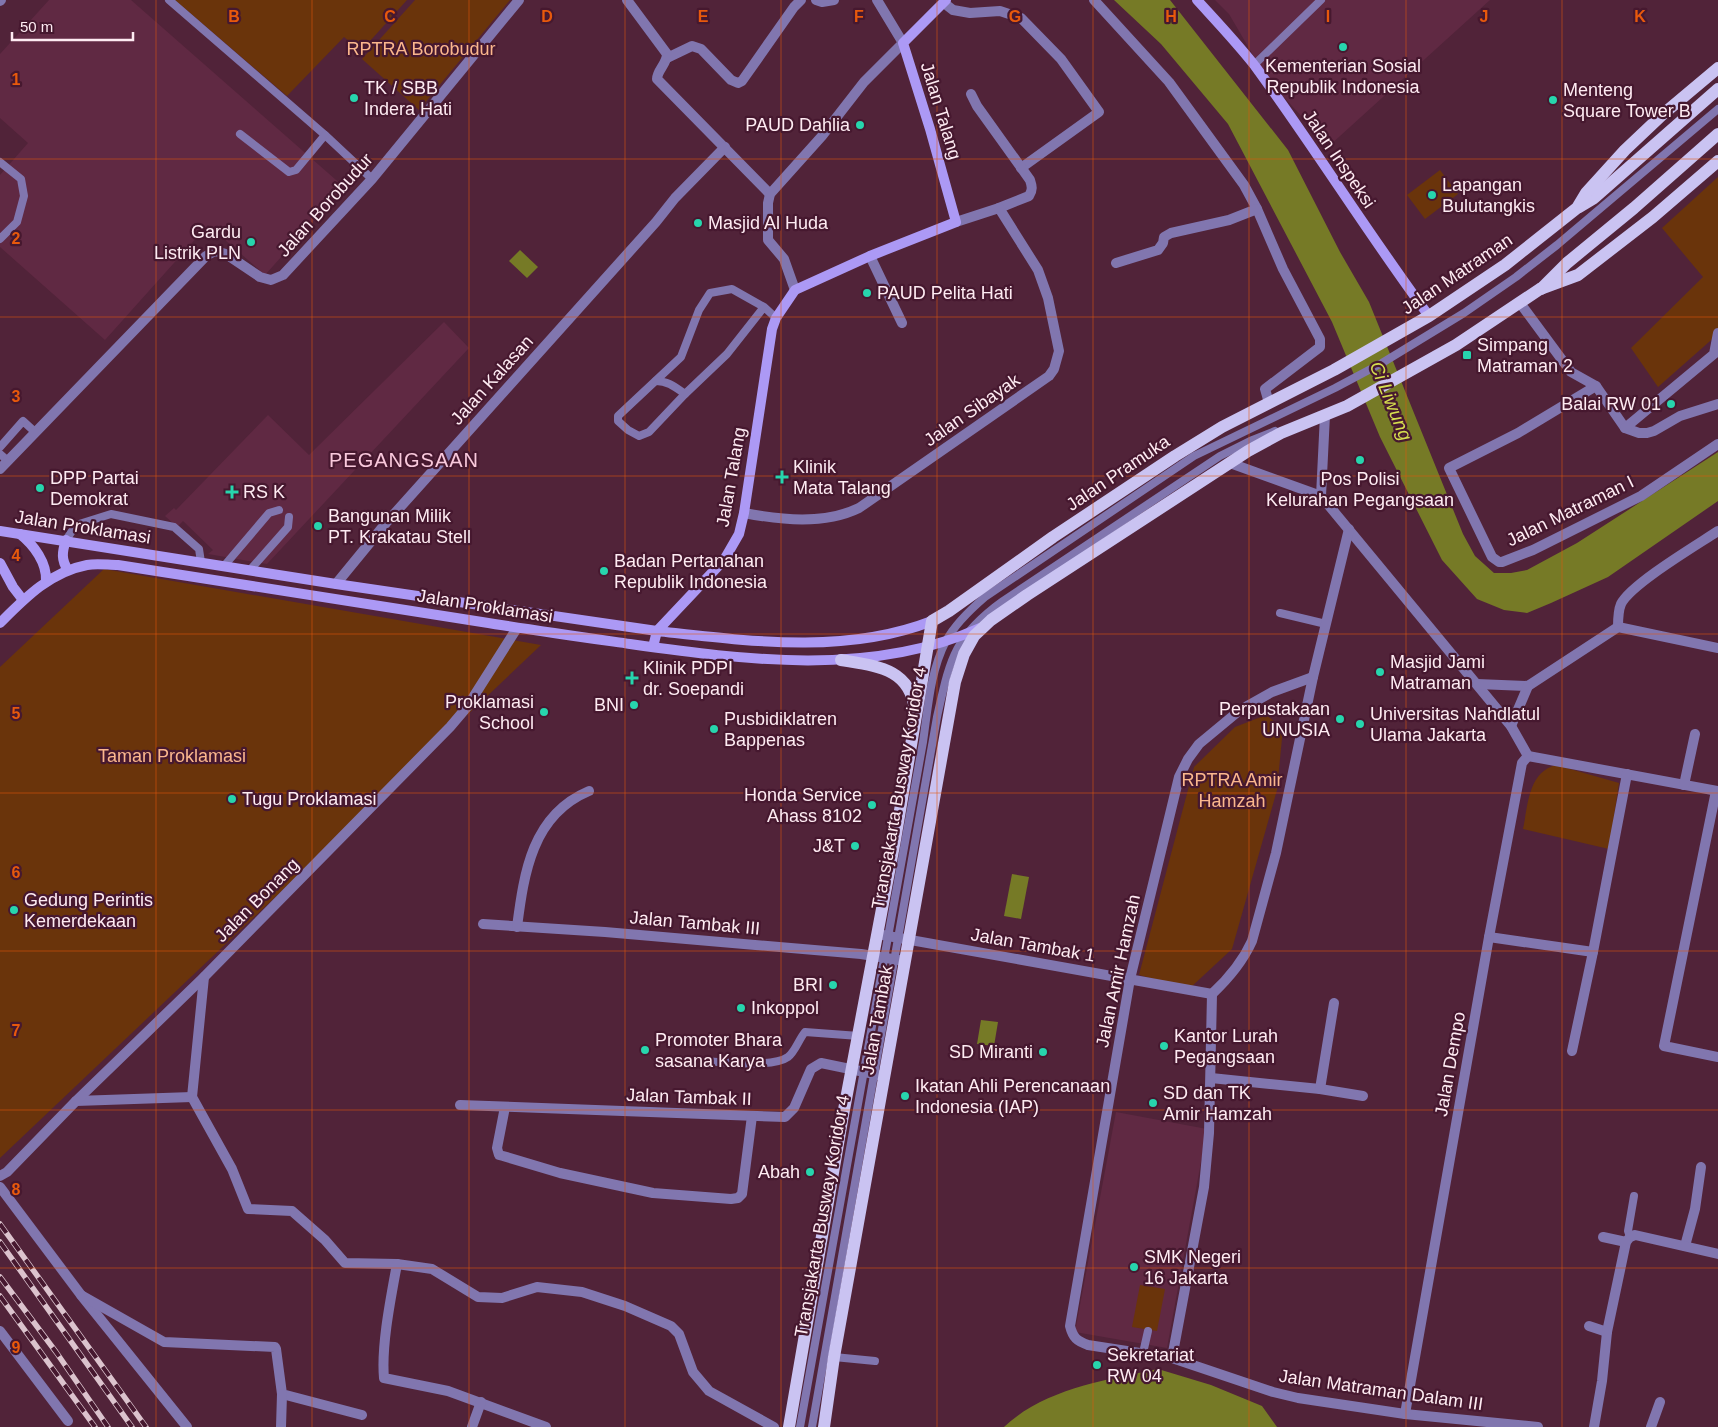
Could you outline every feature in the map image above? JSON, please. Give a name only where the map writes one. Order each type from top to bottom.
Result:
[{"type":"main road","name":"Jalan Inspeksi","points":[[1197,0],[1254,65],[1363,224],[1429,316]]},
{"type":"main road","name":"Jalan Talang","points":[[945,2],[904,44],[956,222]]},
{"type":"main road","name":"Jalan Matraman","points":[[1334,370],[1412,327],[1505,265],[1577,208],[1586,193],[1625,150],[1662,115],[1718,68]]},
{"type":"main road","points":[[1577,208],[1594,198],[1718,89]]},
{"type":"main road","points":[[1230,463],[1301,424],[1347,406],[1434,358],[1540,289],[1566,263],[1634,208],[1718,134]]},
{"type":"main road","points":[[1540,289],[1578,275],[1652,217],[1718,161]]},
{"type":"main road","points":[[795,290],[870,256],[956,222]]},
{"type":"main road","name":"Jalan Talang","points":[[653,647],[657,631],[724,560],[738,534],[744,513],[768,352],[776,318],[795,290]]},
{"type":"main road","name":"Jalan Pramuka","points":[[932,621],[1053,537],[1175,456],[1222,427],[1334,370]]},
{"type":"main road","name":"Jalan Tambak","points":[[824,1427],[879,1075],[954,682],[964,654],[974,636],[983,626],[1230,463]]},
{"type":"main road","name":"Jalan Proklamasi","points":[[0,530],[336,584],[657,631],[727,638],[814,642],[881,637],[915,628],[932,621]]},
{"type":"main road","points":[[19,534],[31,545],[38,555],[46,575],[46,582]]},
{"type":"main road","points":[[66,540],[63,557],[68,570]]},
{"type":"main road","points":[[0,563],[22,600]]},
{"type":"main road","name":"Jalan Proklamasi","points":[[0,624],[22,600],[46,582],[68,570],[88,564],[118,565],[517,628],[653,647],[773,659],[841,660],[882,656],[946,641],[965,635],[983,626]]},
{"type":"main road","name":"Jalan Tambak","points":[[789,1427],[818,1255],[858,1070],[859,1036],[879,957],[932,621]]},
{"type":"main road","points":[[841,660],[875,666],[897,675],[905,682],[911,692],[916,720]]},
{"type":"street","name":"Jalan Borobudur","points":[[2,461],[36,432],[206,256],[215,251],[226,254],[260,277],[271,280],[283,275],[372,179],[519,0]]},
{"type":"street","points":[[627,0],[666,51],[667,58]]},
{"type":"street","points":[[795,290],[784,259],[768,240],[768,203],[770,194],[657,79],[667,58],[692,46],[701,49],[731,80],[738,83],[742,81],[794,7],[801,0]]},
{"type":"street","points":[[816,0],[822,2],[834,0]]},
{"type":"street","points":[[877,0],[904,44]]},
{"type":"street","points":[[1094,0],[1169,82],[1244,185],[1257,209],[1283,269],[1320,339],[1320,347],[1265,389],[1269,403]]},
{"type":"street","points":[[945,2],[953,10],[970,13],[1000,11],[1021,18],[1061,59],[1099,112],[1021,168]]},
{"type":"street","name":"Jalan Talang","points":[[770,194],[822,136],[864,82],[904,44]]},
{"type":"street","points":[[956,222],[999,208],[1032,193],[1030,180],[977,106],[971,94]]},
{"type":"street","name":"Jalan Kalasan","points":[[336,584],[386,523],[656,222],[675,198],[724,147]]},
{"type":"street","name":"Jalan Sibayak","points":[[744,513],[770,518],[825,520],[859,508],[1049,376],[1054,369],[1058,351],[1048,298],[1038,270],[999,208]]},
{"type":"street","points":[[1116,262],[1158,250],[1163,244],[1164,237],[1171,233],[1229,220],[1257,209]]},
{"type":"street","points":[[870,256],[902,323]]},
{"type":"street","points":[[1520,302],[1571,372],[1596,386],[1625,428],[1638,433],[1654,431],[1680,416],[1718,404]]},
{"type":"street","points":[[1625,428],[1716,357],[1718,333]]},
{"type":"street","name":"Jalan Matraman I","points":[[1596,386],[1518,433],[1449,468],[1492,557],[1499,562],[1533,550],[1641,496],[1718,444]]},
{"type":"street","points":[[1321,496],[1325,415]]},
{"type":"street","points":[[1230,463],[1321,496],[1512,726],[1528,756],[1717,791],[1664,1046],[1718,1057]]},
{"type":"street","points":[[1172,1358],[1204,1187],[1211,1078],[1212,994],[1222,985],[1247,952],[1252,941],[1276,853],[1326,624],[1350,529]]},
{"type":"street","points":[[1618,627],[1618,614],[1622,603],[1634,588],[1718,531]]},
{"type":"street","points":[[1512,726],[1528,686],[1618,627],[1718,648]]},
{"type":"street","name":"Jalan Bonang","points":[[0,1176],[7,1172],[76,1101],[204,977],[450,728],[467,707],[517,628]]},
{"type":"street","name":"Jalan Amir Hamzah","points":[[1077,1341],[1072,1335],[1070,1326],[1130,979],[1179,777],[1188,759],[1199,744],[1240,710],[1272,692],[1314,677]]},
{"type":"street","points":[[1477,684],[1528,686]]},
{"type":"street","points":[[1684,785],[1695,734]]},
{"type":"street","name":"Jalan Dempo","points":[[1404,1414],[1489,937],[1522,763],[1528,756]]},
{"type":"street","points":[[1572,1051],[1627,774]]},
{"type":"street","points":[[517,927],[522,888],[530,858],[541,832],[575,796],[589,791]]},
{"type":"street","name":"Jalan Tambak III","points":[[482,924],[605,932],[900,960]]},
{"type":"street","name":"Jalan Tambak 1","points":[[882,935],[1212,994]]},
{"type":"street","points":[[1489,937],[1593,952]]},
{"type":"street","points":[[204,977],[192,1097],[232,1168],[248,1209],[292,1211],[327,1242],[344,1262],[397,1264],[432,1269],[478,1297],[502,1298],[537,1287],[582,1292],[625,1306],[671,1326],[679,1334],[693,1372],[709,1391],[774,1427]]},
{"type":"street","points":[[1320,1089],[1334,1004]]},
{"type":"street","name":"Jalan Tambak II","points":[[460,1105],[785,1117],[794,1108],[811,1069],[821,1063],[879,1075]]},
{"type":"street","points":[[1211,1078],[1320,1089],[1363,1096]]},
{"type":"street","points":[[76,1101],[192,1097]]},
{"type":"street","points":[[505,1107],[497,1148],[499,1155],[560,1173],[652,1193],[731,1199],[738,1198],[742,1194],[752,1116]]},
{"type":"street","points":[[1685,1246],[1695,1209],[1701,1168]]},
{"type":"street","points":[[0,1187],[81,1295],[187,1427]]},
{"type":"street","points":[[1602,1237],[1628,1239],[1634,1235],[1718,1254]]},
{"type":"street","points":[[1594,1427],[1602,1381],[1607,1332],[1628,1239]]},
{"type":"street","points":[[397,1264],[385,1349],[384,1378],[448,1391],[546,1427]]},
{"type":"street","points":[[81,1295],[164,1342],[276,1348],[282,1394],[281,1427]]},
{"type":"street","points":[[1589,1326],[1607,1332]]},
{"type":"street","points":[[0,1332],[68,1421]]},
{"type":"street","name":"Jalan Matraman Dalam III","points":[[1077,1341],[1088,1345],[1172,1358],[1273,1392],[1404,1414],[1538,1427]]},
{"type":"street","points":[[282,1394],[362,1415]]},
{"type":"street","points":[[472,1427],[481,1402]]},
{"type":"street","points":[[1651,1427],[1660,1402]]},
{"type":"lane","points":[[170,0],[325,135],[372,179]]},
{"type":"lane","points":[[1254,65],[1322,0]]},
{"type":"lane","name":"Transjakarta Busway Koridor 4","points":[[882,935],[923,742],[930,688],[946,641],[972,609],[985,597],[1194,456],[1335,388],[1424,338],[1516,277],[1557,245],[1718,109]]},
{"type":"lane","points":[[240,134],[289,172],[296,170],[325,135]]},
{"type":"lane","points":[[0,162],[21,179],[24,196],[17,222],[0,239]]},
{"type":"lane","points":[[764,307],[727,354],[649,432],[639,436],[628,430],[618,421],[618,416],[681,357],[699,310],[710,293],[732,289],[764,307],[776,318]]},
{"type":"lane","points":[[656,382],[664,381],[672,384],[685,394]]},
{"type":"lane","points":[[0,446],[23,421],[36,432]]},
{"type":"lane","name":"Transjakarta Busway Koridor 4","points":[[904,939],[937,717],[949,665],[965,635],[979,619],[1003,601],[1220,456],[1267,434],[1301,424]]},
{"type":"lane","points":[[224,566],[269,513],[279,510]]},
{"type":"lane","points":[[66,540],[76,525],[111,514],[174,527],[199,549],[202,562]]},
{"type":"lane","points":[[250,570],[288,527],[288,517]]},
{"type":"lane","points":[[1280,613],[1326,624]]},
{"type":"lane","name":"Transjakarta Busway Koridor 4","points":[[800,1427],[858,1070],[879,957]]},
{"type":"lane","points":[[703,1061],[764,1064],[788,1057],[805,1032],[859,1036]]},
{"type":"lane","name":"Transjakarta Busway Koridor 4","points":[[812,1427],[879,1075]]},
{"type":"lane","points":[[1628,1239],[1634,1196]]},
{"type":"lane","points":[[1143,1353],[1148,1331]]},
{"type":"lane","points":[[834,1357],[875,1361]]},
{"type":"shaded area","points":[[49,0],[131,0],[344,187],[265,275],[208,225],[105,340],[0,247],[0,175],[28,143],[0,118],[0,54]]},
{"type":"shaded area","name":"Kementerian Sosial Republik Indonesia","points":[[1215,0],[1490,0],[1329,146],[1267,79],[1229,14]]},
{"type":"shaded area","points":[[444,322],[469,348],[267,564],[208,554],[213,550],[183,521],[177,527],[165,516],[174,508],[176,510],[268,415],[309,455]]},
{"type":"shaded area","name":"SMK Negeri 16 Jakarta","points":[[1116,1112],[1207,1129],[1167,1348],[1075,1332]]},
{"type":"green space","points":[[175,0],[407,0],[361,51],[344,37],[287,96]]},
{"type":"green space","name":"RPTRA Borobudur","points":[[415,0],[510,0],[419,110],[362,59]]},
{"type":"green space","name":"Lapangan Bulutangkis","points":[[1440,170],[1458,194],[1425,219],[1407,195]]},
{"type":"green space","points":[[1718,177],[1718,334],[1658,387],[1631,348],[1703,277],[1662,228]]},
{"type":"green space","name":"Taman Proklamasi","points":[[104,569],[541,645],[0,1158],[0,667]]},
{"type":"green space","name":"RPTRA Amir Hamzah","points":[[1266,715],[1283,728],[1277,790],[1232,949],[1190,988],[1139,975],[1194,767],[1235,727]]},
{"type":"green space","points":[[1556,765],[1619,783],[1609,849],[1523,829],[1528,800],[1535,782],[1547,769]]},
{"type":"green space","points":[[1140,1285],[1165,1289],[1157,1331],[1132,1327]]},
{"type":"water","name":"Ci Liwung","points":[[1114,0],[1170,0],[1288,150],[1340,252],[1369,302],[1463,534],[1475,556],[1494,573],[1511,573],[1527,570],[1577,543],[1718,452],[1718,501],[1608,577],[1527,613],[1504,610],[1477,599],[1442,560],[1380,437],[1332,322],[1228,124],[1161,44]]},
{"type":"water","points":[[520,250],[538,267],[527,278],[509,261]]},
{"type":"water","points":[[1012,874],[1029,877],[1021,919],[1004,916]]},
{"type":"water","points":[[981,1020],[998,1022],[994,1046],[977,1044]]},
{"type":"water","points":[[1158,1369],[1211,1385],[1262,1406],[1277,1427],[1004,1427],[1037,1403],[1056,1395],[1097,1382]]},
{"type":"railway","points":[[0,1224],[146,1427]]},
{"type":"railway","points":[[0,1242],[132,1427]]},
{"type":"railway","points":[[0,1277],[56,1352],[108,1427]]},
{"type":"railway","points":[[0,1296],[95,1427]]},
{"type":"place","name":"Kementerian Sosial Republik Indonesia","points":[[1343,47]]},
{"type":"place","name":"TK / SBB Indera Hati","points":[[354,98]]},
{"type":"place","name":"Menteng Square Tower B","points":[[1553,100]]},
{"type":"place","name":"PAUD Dahlia","points":[[860,125]]},
{"type":"place","name":"Lapangan Bulutangkis","points":[[1432,195]]},
{"type":"place","name":"Masjid Al Huda","points":[[698,223]]},
{"type":"place","name":"Gardu Listrik PLN","points":[[251,242]]},
{"type":"place","name":"PAUD Pelita Hati","points":[[867,293]]},
{"type":"place","name":"Simpang Matraman 2","points":[[1467,355]]},
{"type":"place","name":"Balai RW 01","points":[[1671,404]]},
{"type":"place","name":"Pos Polisi Kelurahan Pegangsaan","points":[[1360,460]]},
{"type":"place","name":"Klinik Mata Talang","points":[[782,477]]},
{"type":"place","name":"DPP Partai Demokrat","points":[[40,488]]},
{"type":"place","name":"RS K","points":[[232,492]]},
{"type":"place","name":"Bangunan Milik PT. Krakatau Stell","points":[[318,526]]},
{"type":"place","name":"Badan Pertanahan Republik Indonesia","points":[[604,571]]},
{"type":"place","name":"Masjid Jami Matraman","points":[[1380,672]]},
{"type":"place","name":"Klinik PDPI dr. Soepandi","points":[[632,678]]},
{"type":"place","name":"BNI","points":[[634,705]]},
{"type":"place","name":"Proklamasi School","points":[[544,712]]},
{"type":"place","name":"Perpustakaan UNUSIA","points":[[1340,719]]},
{"type":"place","name":"Universitas Nahdlatul Ulama Jakarta","points":[[1360,724]]},
{"type":"place","name":"Pusbidiklatren Bappenas","points":[[714,729]]},
{"type":"place","name":"Tugu Proklamasi","points":[[232,799]]},
{"type":"place","name":"Honda Service Ahass 8102","points":[[872,805]]},
{"type":"place","name":"J&T","points":[[855,846]]},
{"type":"place","name":"Gedung Perintis Kemerdekaan","points":[[14,910]]},
{"type":"place","name":"BRI","points":[[833,985]]},
{"type":"place","name":"Inkoppol","points":[[741,1008]]},
{"type":"place","name":"Kantor Lurah Pegangsaan","points":[[1164,1046]]},
{"type":"place","name":"Promoter Bhara sasana Karya","points":[[645,1050]]},
{"type":"place","name":"SD Miranti","points":[[1043,1052]]},
{"type":"place","name":"Ikatan Ahli Perencanaan Indonesia (IAP)","points":[[905,1096]]},
{"type":"place","name":"SD dan TK Amir Hamzah","points":[[1153,1103]]},
{"type":"place","name":"Abah","points":[[810,1172]]},
{"type":"place","name":"SMK Negeri 16 Jakarta","points":[[1134,1267]]},
{"type":"place","name":"Sekretariat RW 04","points":[[1097,1365]]},
{"type":"district","name":"PEGANGSAAN","points":[[404,460]]}]
